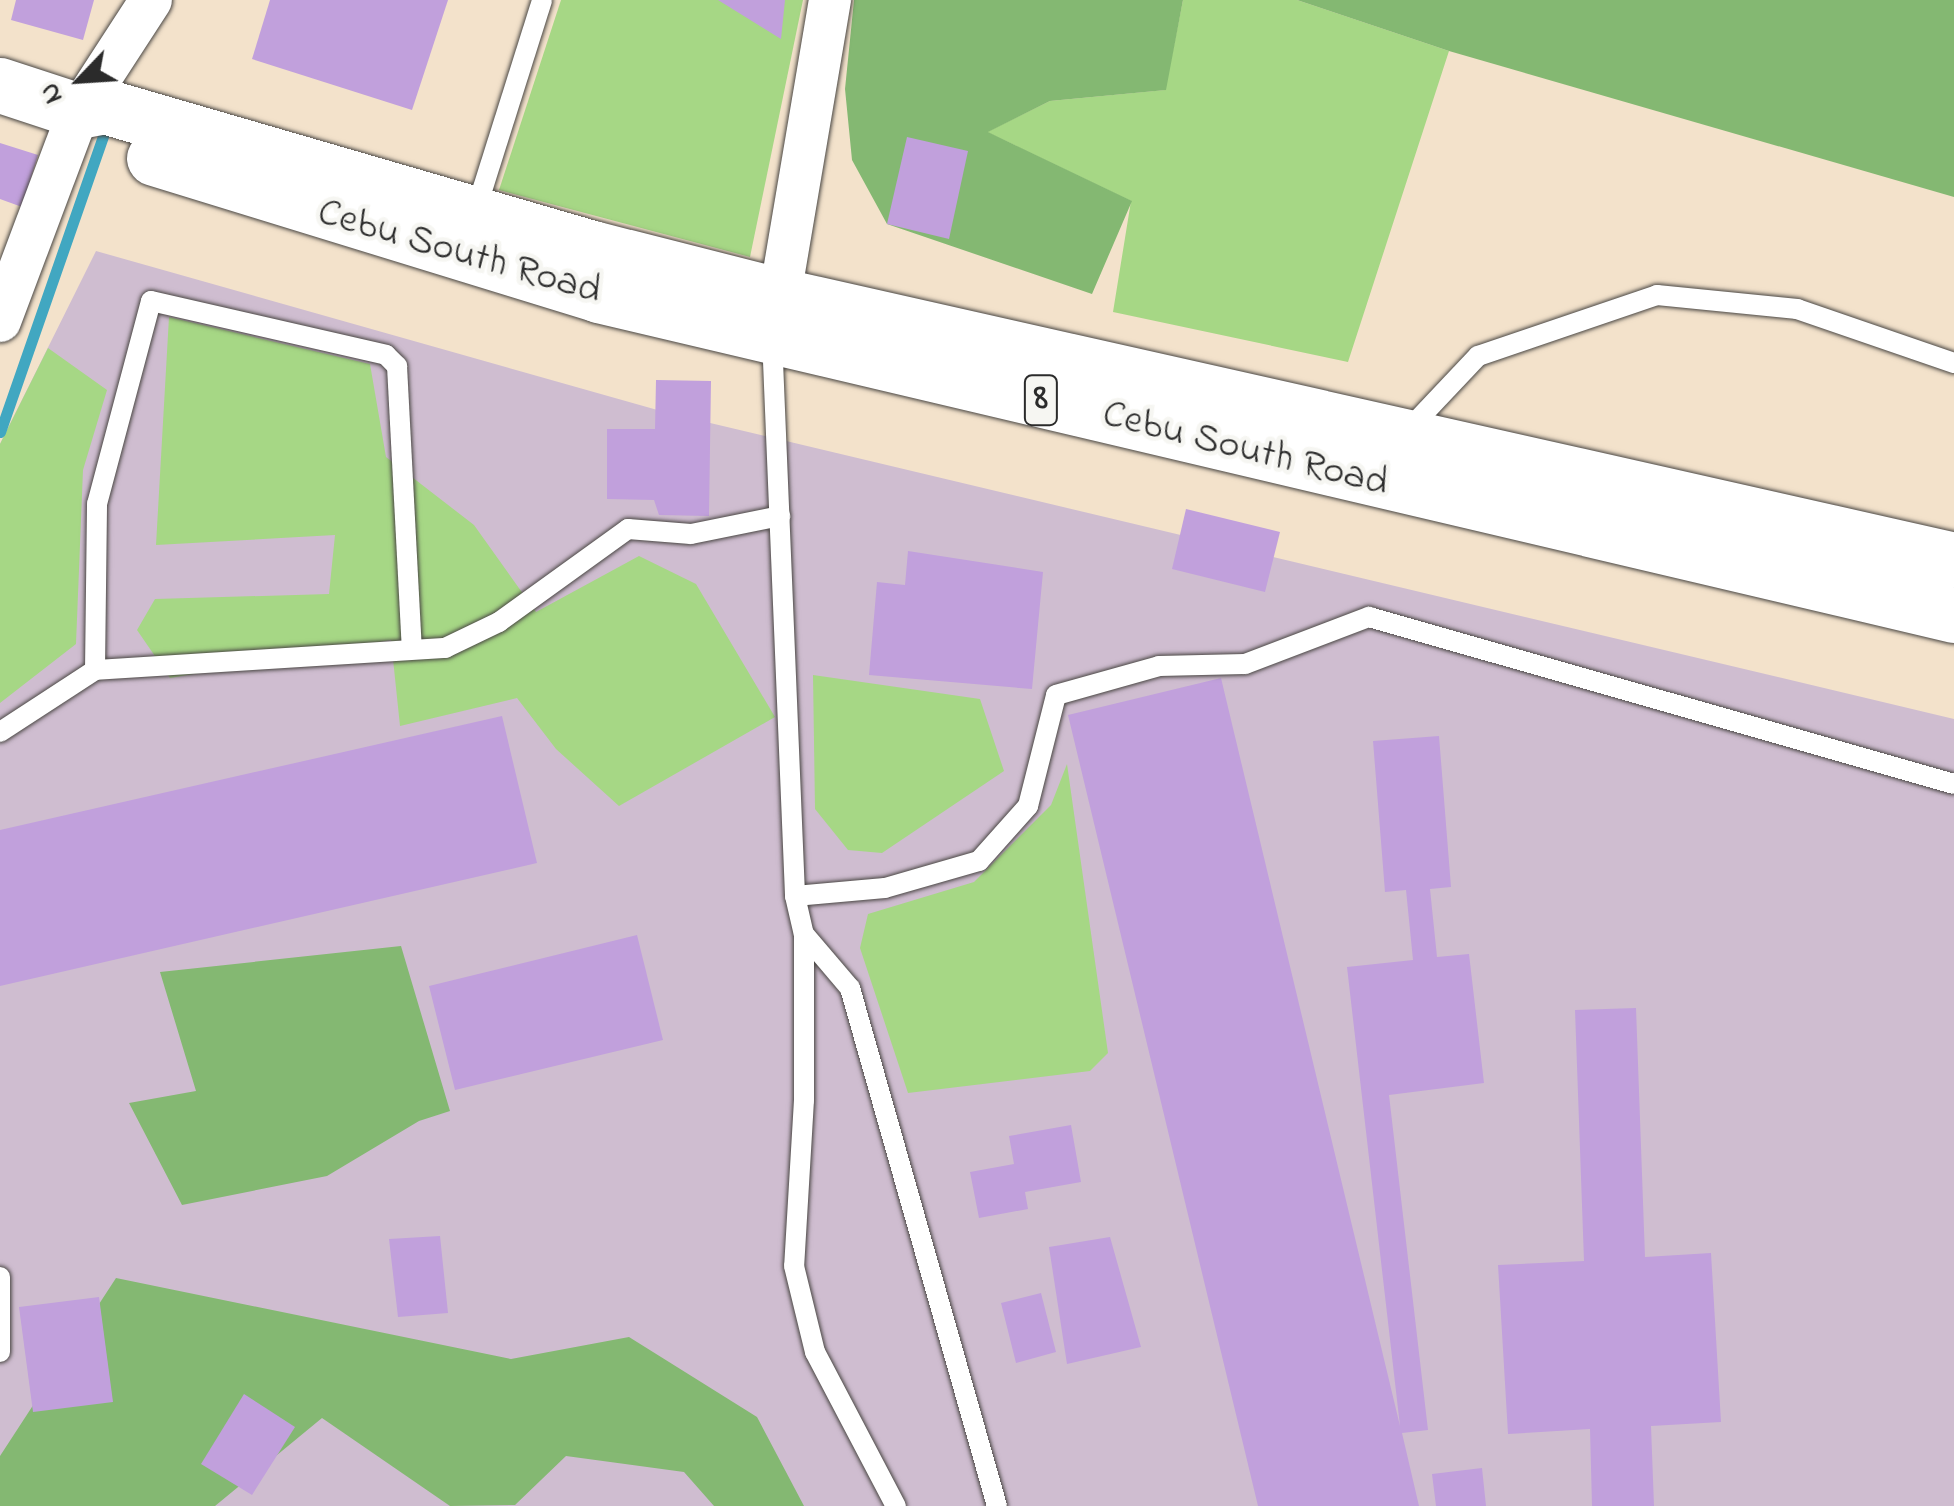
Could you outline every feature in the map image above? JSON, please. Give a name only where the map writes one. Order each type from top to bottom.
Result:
[{"type":"highway","name":"Cebu South Road","points":[[0,84],[467,258],[777,315],[1394,461],[1954,615]]},
{"type":"highway","name":"Cebu South Road","points":[[112,125],[474,214],[777,315]]},
{"type":"highway","name":"Cebu South Road","points":[[1394,461],[1954,560]]},
{"type":"street","points":[[0,321],[112,125],[151,0]]},
{"type":"street","points":[[777,315],[830,0]]},
{"type":"lane","points":[[474,214],[542,0]]},
{"type":"lane","points":[[1394,461],[1478,356],[1657,295],[1797,309],[1954,364]]},
{"type":"lane","points":[[94,670],[96,504],[150,301],[386,355],[398,366],[412,650]]},
{"type":"lane","points":[[777,315],[780,516],[795,896],[804,934],[804,1100],[794,1266],[815,1352],[896,1506]]},
{"type":"lane","points":[[0,732],[94,670],[444,648],[499,622],[628,529],[691,534],[780,516]]},
{"type":"lane","points":[[795,896],[885,888],[979,860],[1028,806],[1056,695],[1159,666],[1245,664],[1369,617],[1954,784]]},
{"type":"lane","points":[[804,934],[850,988],[997,1506]]},
{"type":"lane","points":[[0,1277],[0,1352]]},
{"type":"shaded area","points":[[96,251],[668,413],[1954,719],[1954,1506],[0,1506],[0,444]]},
{"type":"green space","points":[[561,0],[803,0],[750,257],[499,190]]},
{"type":"green space","points":[[854,0],[1183,0],[1166,90],[1050,101],[988,132],[1132,201],[1092,294],[887,224],[852,160],[845,89]]},
{"type":"green space","points":[[1183,0],[1297,0],[1449,51],[1348,362],[1113,312],[1131,201],[987,132],[1050,101],[1165,90]]},
{"type":"green space","points":[[1297,0],[1954,0],[1954,197],[1449,51]]},
{"type":"green space","points":[[169,317],[370,364],[386,457],[474,525],[536,612],[639,556],[696,584],[775,717],[619,806],[556,749],[517,698],[400,726],[391,640],[170,678],[137,630],[155,599],[329,594],[335,535],[156,545]]},
{"type":"green space","points":[[48,348],[107,390],[83,470],[76,644],[0,703],[0,444]]},
{"type":"green space","points":[[813,675],[980,699],[1004,771],[882,853],[848,850],[815,809]]},
{"type":"green space","points":[[1067,764],[1108,1053],[1090,1071],[908,1093],[860,948],[868,914],[974,882],[1051,805]]},
{"type":"green space","points":[[401,946],[450,1111],[419,1121],[327,1176],[182,1205],[129,1103],[196,1091],[160,972]]},
{"type":"green space","points":[[116,1278],[511,1359],[629,1337],[757,1417],[804,1506],[714,1506],[684,1472],[566,1456],[515,1505],[450,1506],[322,1418],[215,1506],[0,1506],[0,1456]]},
{"type":"building","points":[[16,0],[94,0],[83,40],[11,20]]},
{"type":"building","points":[[270,0],[448,0],[412,110],[252,59]]},
{"type":"building","points":[[718,0],[785,0],[781,39]]},
{"type":"building","points":[[907,137],[968,151],[949,239],[887,224]]},
{"type":"building","points":[[0,143],[38,155],[22,207],[0,199]]},
{"type":"building","points":[[656,380],[711,381],[709,516],[659,515],[654,500],[607,499],[607,429],[655,429]]},
{"type":"building","points":[[1186,509],[1280,532],[1265,592],[1172,569]]},
{"type":"building","points":[[908,551],[1043,572],[1032,689],[869,675],[877,582],[905,585]]},
{"type":"building","points":[[1221,678],[1400,1426],[1347,967],[1413,960],[1406,890],[1385,892],[1373,741],[1439,736],[1451,887],[1430,889],[1437,957],[1469,954],[1484,1083],[1389,1095],[1428,1430],[1402,1433],[1419,1506],[1258,1506],[1068,715]]},
{"type":"building","points":[[502,716],[537,863],[0,986],[0,830]]},
{"type":"building","points":[[637,935],[663,1040],[455,1090],[429,986]]},
{"type":"building","points":[[1636,1008],[1645,1257],[1711,1253],[1721,1422],[1651,1426],[1654,1506],[1592,1506],[1590,1429],[1508,1434],[1498,1265],[1584,1261],[1575,1010]]},
{"type":"building","points":[[1071,1125],[1081,1182],[1025,1192],[1028,1209],[979,1218],[970,1172],[1014,1164],[1009,1136]]},
{"type":"building","points":[[440,1236],[448,1313],[398,1317],[389,1239]]},
{"type":"building","points":[[1110,1237],[1141,1347],[1067,1364],[1049,1247]]},
{"type":"building","points":[[1041,1293],[1056,1352],[1016,1363],[1001,1303]]},
{"type":"building","points":[[99,1297],[113,1402],[33,1412],[19,1307]]},
{"type":"building","points":[[244,1394],[295,1427],[252,1495],[201,1464]]},
{"type":"building","points":[[1482,1468],[1486,1506],[1436,1506],[1432,1474]]},
{"type":"waterway","points":[[0,432],[107,124]]}]
